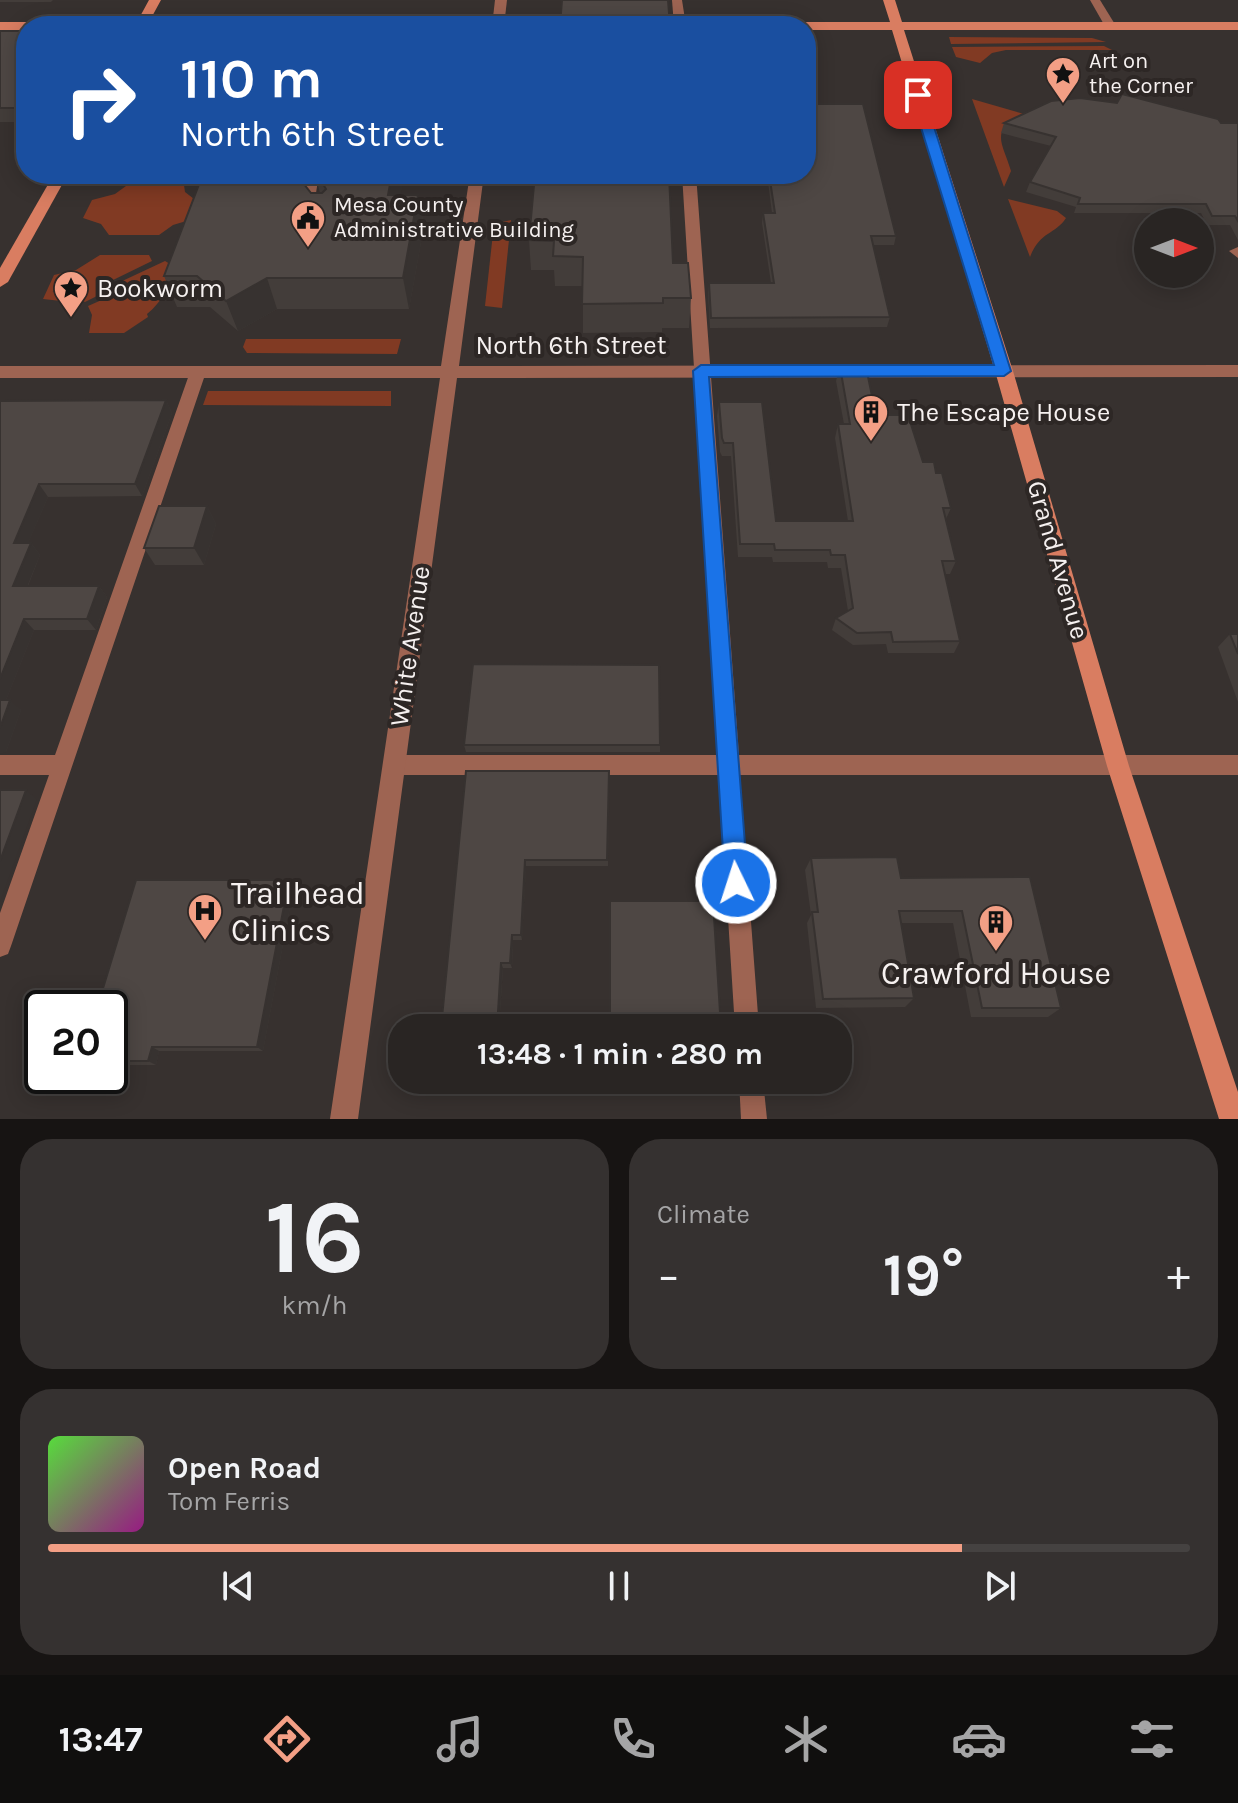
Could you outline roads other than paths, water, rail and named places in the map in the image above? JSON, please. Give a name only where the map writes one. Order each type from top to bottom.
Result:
[{"type":"main road","name":"Grand Avenue","points":[[889,0],[1004,371],[1118,766],[1233,1119]]},
{"type":"main road","points":[[816,26],[1238,26]]},
{"type":"main road","points":[[0,282],[54,184]]},
{"type":"street","name":"White Avenue","points":[[344,1119],[476,184]]},
{"type":"street","name":"North 6th Street","points":[[0,372],[1238,371]]},
{"type":"lane","points":[[1095,0],[1110,26]]},
{"type":"lane","points":[[309,184],[310,201],[325,218]]},
{"type":"lane","points":[[690,184],[746,1014]]},
{"type":"lane","points":[[0,946],[198,372]]},
{"type":"lane","points":[[0,765],[62,765]]},
{"type":"lane","points":[[394,765],[1238,765]]},
{"type":"lane","points":[[752,1094],[754,1119]]},
{"type":"place","name":"Art on the Corner","points":[[1063,105]]},
{"type":"place","name":"Mesa County Administrative Building","points":[[308,249]]},
{"type":"place","name":"Bookworm","points":[[71,319]]},
{"type":"place","name":"The Escape House","points":[[871,443]]},
{"type":"place","name":"Trailhead Clinics","points":[[205,942]]},
{"type":"place","name":"Crawford House","points":[[996,953]]}]
